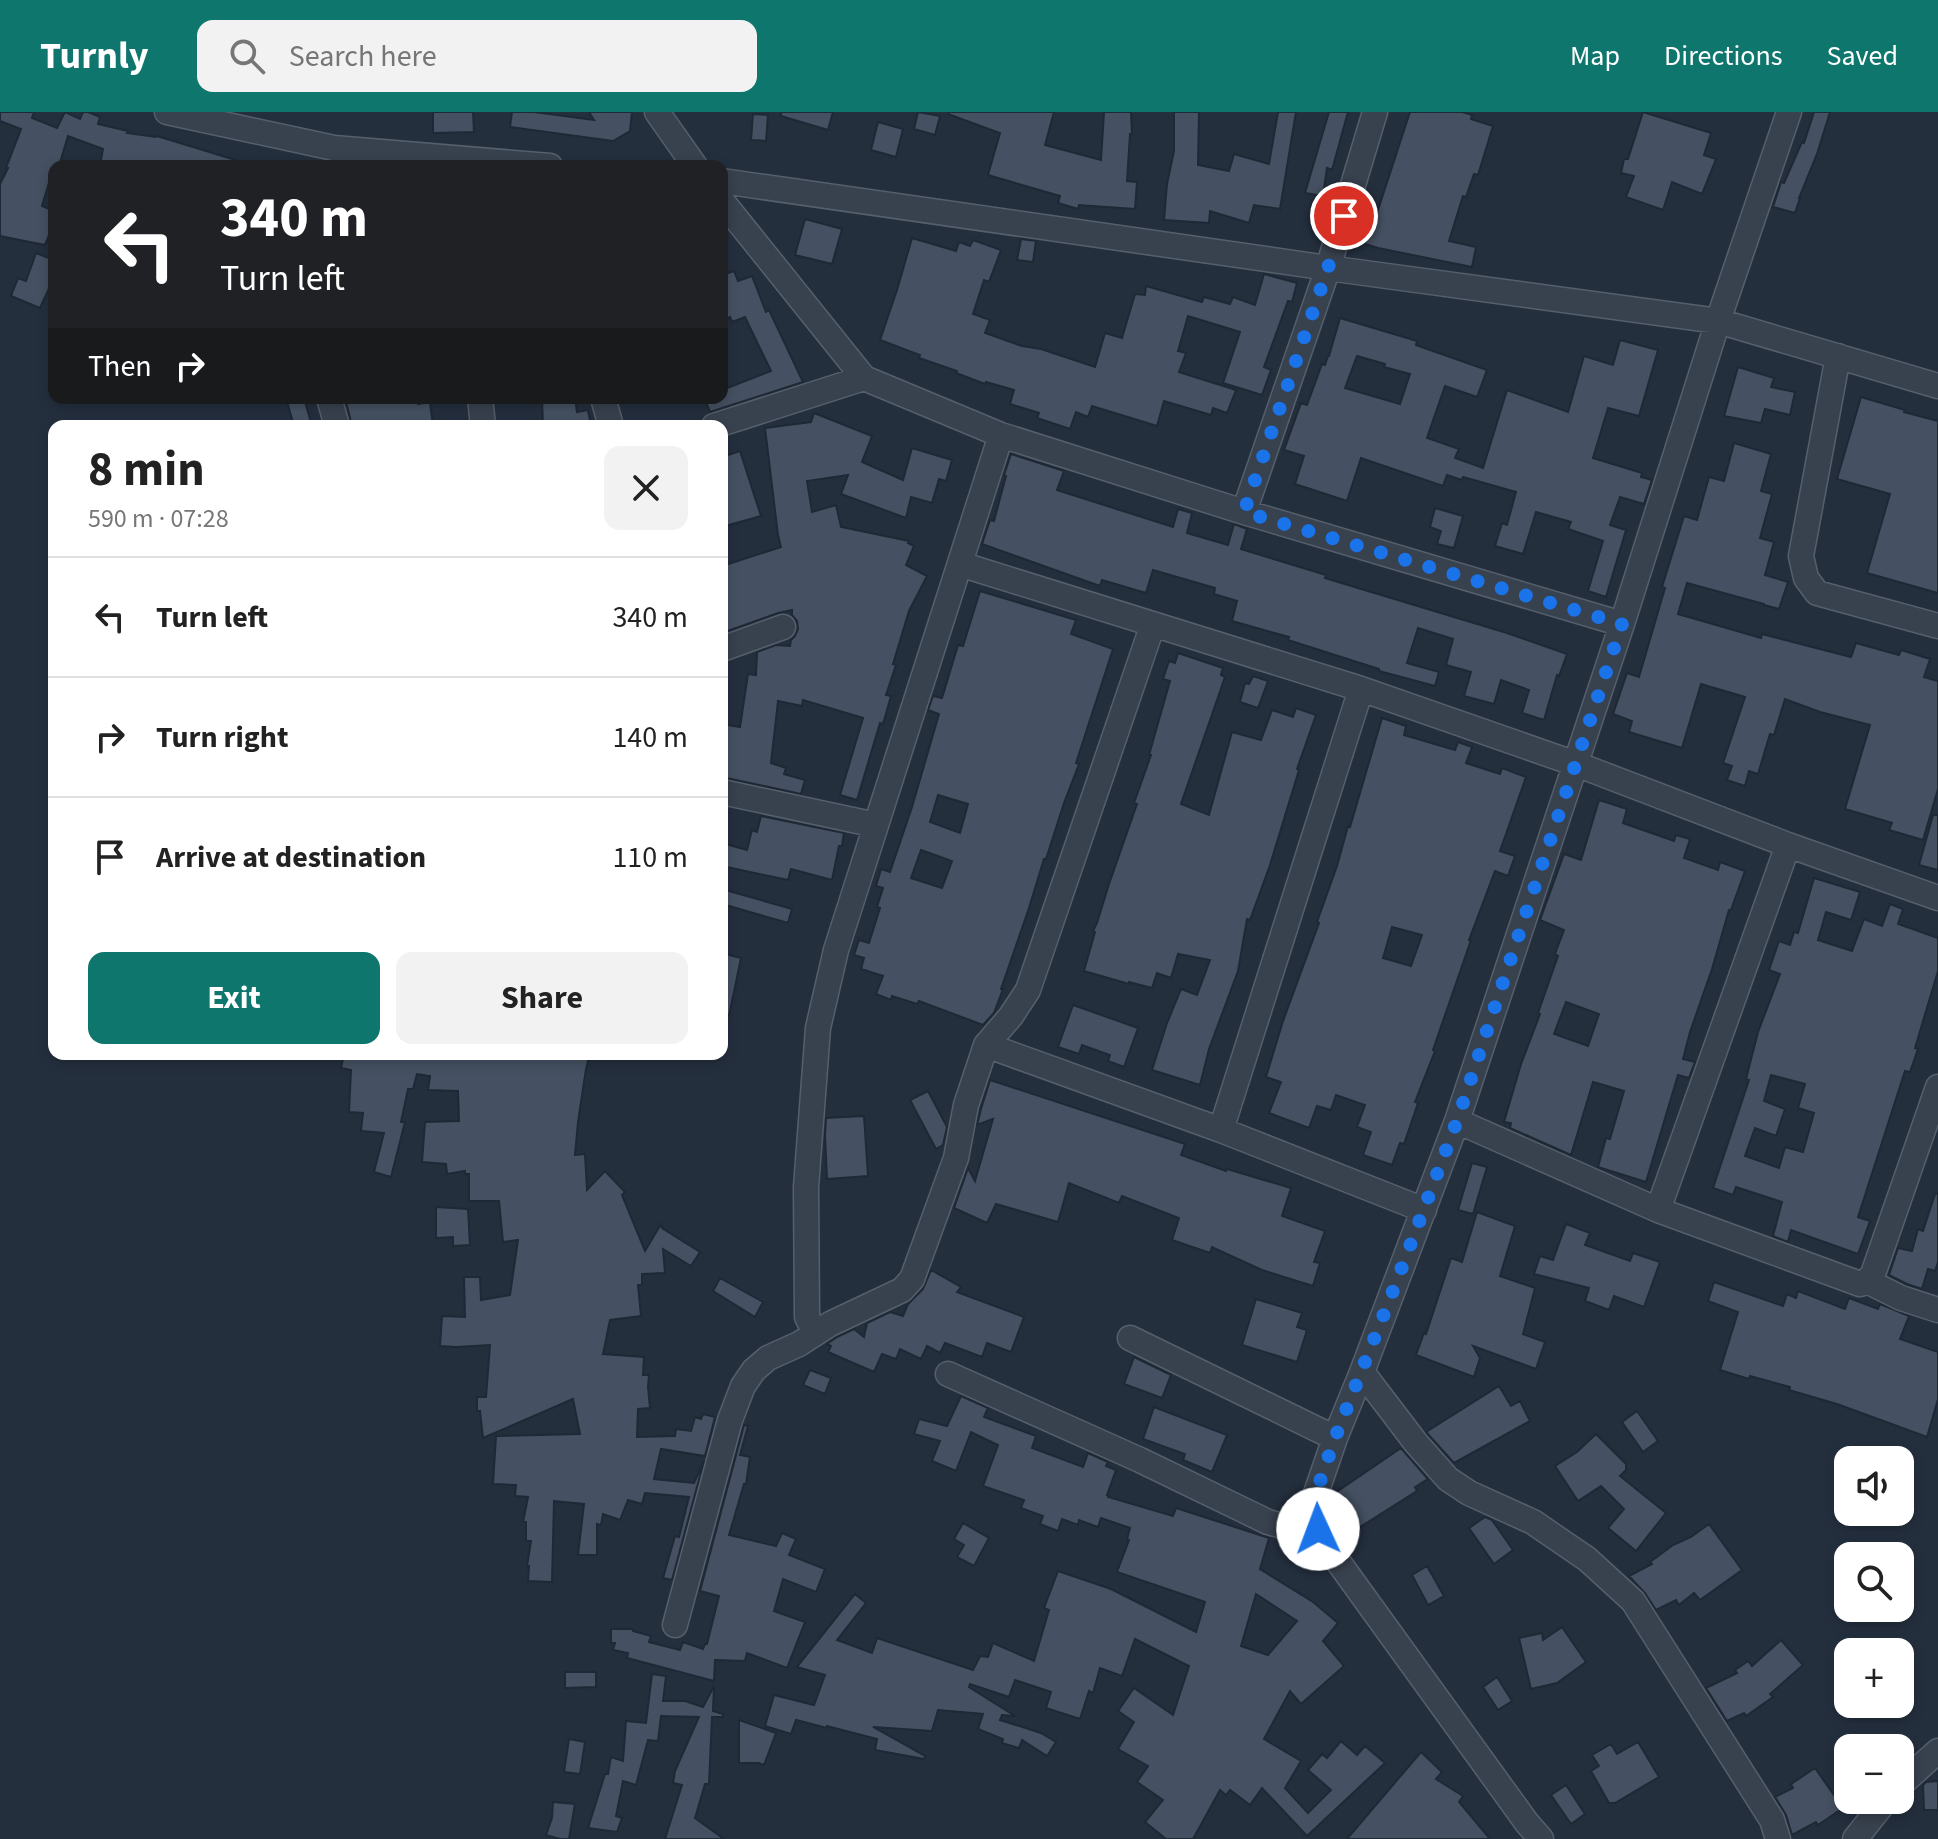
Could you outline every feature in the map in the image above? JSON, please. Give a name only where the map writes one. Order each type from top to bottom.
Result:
[{"type":"street","points":[[657,112],[691,160]]},
{"type":"street","points":[[1244,512],[1328,268],[1375,112]]},
{"type":"street","points":[[1541,1839],[1346,1572],[1318,1529],[1314,1499],[1457,1121],[1789,112]]},
{"type":"street","points":[[184,114],[333,157],[405,160]]},
{"type":"street","points":[[728,182],[1718,321],[1938,386]]},
{"type":"street","points":[[728,208],[864,378],[1001,435],[1244,512],[1622,624]]},
{"type":"street","points":[[1838,356],[1801,556],[1806,578],[1817,593],[1938,626]]},
{"type":"street","points":[[728,422],[864,378]]},
{"type":"street","points":[[819,1330],[811,1325],[807,1317],[806,1187],[818,1028],[836,950],[1001,435]]},
{"type":"street","points":[[960,564],[1361,689],[1576,764],[1938,898]]},
{"type":"street","points":[[675,1625],[730,1420],[743,1386],[754,1370],[768,1358],[902,1290],[912,1279],[956,1158],[966,1105],[986,1045],[1028,990],[1153,624]]},
{"type":"street","points":[[728,647],[783,627]]},
{"type":"street","points":[[1221,1130],[1361,689]]},
{"type":"street","points":[[728,793],[876,825]]},
{"type":"street","points":[[1658,1210],[1788,845]]},
{"type":"street","points":[[986,1045],[1221,1130],[1424,1210]]},
{"type":"street","points":[[1457,1121],[1658,1210],[1860,1284],[1873,1274],[1938,1087]]},
{"type":"street","points":[[1867,1281],[1901,1298],[1938,1310]]},
{"type":"street","points":[[1130,1338],[1335,1438]]},
{"type":"street","points":[[1362,1372],[1448,1479],[1469,1493],[1533,1522],[1587,1559],[1633,1601],[1772,1820],[1778,1839]]},
{"type":"street","points":[[948,1374],[1140,1460],[1268,1522],[1293,1529],[1318,1529]]},
{"type":"street","points":[[1914,1772],[1938,1751]]},
{"type":"street","points":[[1855,1839],[1875,1814]]},
{"type":"building","points":[[0,112],[34,112],[32,118],[57,128],[65,112],[80,119],[83,112],[88,112],[100,117],[98,124],[127,133],[157,136],[235,160],[101,160],[103,149],[68,136],[61,160],[48,160],[48,186],[42,206],[48,208],[45,245],[0,236],[0,184],[21,129],[0,121]]},
{"type":"building","points":[[433,112],[473,112],[474,132],[433,133]]},
{"type":"building","points":[[512,112],[594,120],[589,112],[632,112],[630,131],[613,141],[510,127]]},
{"type":"building","points":[[781,112],[833,112],[828,130],[781,116]]},
{"type":"building","points":[[918,112],[940,116],[935,135],[914,129]]},
{"type":"building","points":[[948,112],[1054,112],[1045,145],[1101,160],[1104,112],[1131,112],[1127,181],[1137,182],[1135,209],[1079,205],[1078,209],[1058,203],[1060,196],[988,175],[1000,133]]},
{"type":"building","points":[[1174,112],[1199,112],[1198,165],[1229,171],[1234,154],[1269,164],[1278,112],[1296,112],[1280,209],[1254,205],[1249,223],[1210,211],[1209,223],[1164,220],[1174,151]]},
{"type":"building","points":[[1329,112],[1348,112],[1332,170],[1327,168],[1323,196],[1305,193]]},
{"type":"building","points":[[1410,112],[1462,112],[1472,115],[1471,119],[1493,126],[1478,175],[1474,174],[1466,197],[1463,196],[1449,241],[1476,247],[1472,267],[1352,240],[1361,211],[1376,216]]},
{"type":"building","points":[[1643,112],[1711,133],[1704,155],[1716,159],[1702,194],[1672,182],[1663,210],[1626,197],[1634,176],[1621,173]]},
{"type":"building","points":[[1814,112],[1830,112],[1795,213],[1773,207],[1781,182],[1784,183],[1804,143]]},
{"type":"building","points":[[753,114],[768,115],[766,141],[751,140]]},
{"type":"building","points":[[878,122],[903,129],[896,157],[871,150]]},
{"type":"building","points":[[805,219],[842,229],[832,264],[795,255]]},
{"type":"building","points":[[912,238],[956,251],[959,242],[970,246],[973,240],[1001,250],[989,282],[984,280],[973,314],[990,320],[985,333],[1095,367],[1105,333],[1122,338],[1135,294],[1145,295],[1146,286],[1202,302],[1204,297],[1230,304],[1233,297],[1255,305],[1264,274],[1297,283],[1264,367],[1271,370],[1262,395],[1223,383],[1240,332],[1188,316],[1178,351],[1186,353],[1179,372],[1236,390],[1227,413],[1213,408],[1211,415],[1164,401],[1157,426],[1092,406],[1088,417],[1076,412],[1070,429],[1037,418],[1039,413],[1010,404],[1014,390],[985,384],[880,340]]},
{"type":"building","points":[[1021,239],[1036,241],[1033,262],[1017,260]]},
{"type":"building","points":[[36,253],[48,258],[48,291],[40,308],[11,296],[18,278],[26,281]]},
{"type":"building","points":[[734,271],[738,281],[752,276],[766,312],[769,310],[803,382],[710,412],[707,404],[728,404],[728,388],[771,371],[745,317],[732,322],[728,318],[728,273]]},
{"type":"building","points":[[1340,318],[1417,341],[1416,345],[1487,370],[1477,397],[1445,386],[1427,438],[1459,449],[1455,458],[1483,468],[1507,390],[1568,412],[1584,356],[1613,365],[1620,340],[1658,350],[1639,416],[1608,408],[1593,458],[1642,473],[1641,477],[1652,480],[1644,504],[1620,497],[1610,525],[1626,530],[1606,597],[1588,591],[1603,541],[1568,529],[1571,522],[1536,512],[1523,554],[1495,546],[1502,523],[1507,525],[1516,492],[1447,475],[1443,486],[1361,458],[1347,501],[1295,484],[1304,456],[1284,450],[1301,403],[1307,405],[1322,364],[1325,365]],"holes":[[[1357,356],[1385,364],[1384,367],[1410,374],[1400,404],[1345,388]]]},
{"type":"building","points":[[1738,367],[1774,378],[1771,387],[1795,392],[1790,415],[1765,409],[1761,423],[1724,416]]},
{"type":"building","points":[[1861,397],[1938,421],[1938,593],[1867,573],[1890,494],[1837,479]]},
{"type":"building","points":[[288,404],[306,404],[310,420],[292,420]]},
{"type":"building","points":[[346,404],[430,404],[432,420],[350,420]]},
{"type":"building","points":[[542,404],[576,404],[577,412],[588,410],[590,420],[543,420]]},
{"type":"building","points":[[814,413],[872,436],[862,462],[903,480],[912,448],[952,460],[946,481],[939,479],[932,503],[911,497],[906,518],[841,494],[848,475],[807,481],[812,512],[836,505],[841,527],[909,541],[914,546],[906,565],[927,576],[909,611],[886,695],[891,696],[857,800],[840,795],[863,718],[803,700],[802,706],[778,701],[771,763],[786,768],[784,774],[805,780],[801,794],[728,778],[728,725],[740,727],[748,674],[756,675],[757,652],[776,645],[790,646],[798,629],[792,610],[728,631],[728,564],[781,547],[765,428],[811,422]]},
{"type":"building","points":[[1734,443],[1771,454],[1761,491],[1772,494],[1760,538],[1774,542],[1765,575],[1788,582],[1779,609],[1687,583],[1678,614],[1761,638],[1762,634],[1851,657],[1856,643],[1899,655],[1901,650],[1930,659],[1924,677],[1938,681],[1938,789],[1923,840],[1889,830],[1892,823],[1845,809],[1870,725],[1785,699],[1758,774],[1749,771],[1745,786],[1727,780],[1732,766],[1723,763],[1745,697],[1701,684],[1682,748],[1629,732],[1632,721],[1613,714],[1627,673],[1639,677],[1684,516],[1697,520],[1709,477],[1724,481]]},
{"type":"building","points":[[740,451],[761,516],[728,525],[728,455]]},
{"type":"building","points":[[1011,454],[1064,471],[1057,490],[1173,527],[1178,509],[1192,513],[1187,533],[1228,545],[1234,524],[1247,529],[1241,549],[1567,654],[1557,675],[1544,720],[1522,713],[1529,690],[1501,680],[1494,704],[1464,696],[1471,672],[1446,665],[1453,639],[1418,628],[1407,663],[1439,672],[1435,686],[1379,671],[1288,640],[1289,637],[1232,621],[1237,601],[1214,594],[1215,588],[1153,570],[1146,593],[1102,580],[1100,586],[982,544],[990,520],[994,521]]},
{"type":"building","points":[[1435,508],[1463,516],[1454,548],[1437,544],[1441,531],[1430,527]]},
{"type":"building","points":[[980,591],[1076,620],[1071,634],[1113,649],[1076,763],[1079,764],[1044,859],[1003,989],[994,1013],[983,1025],[919,1001],[917,1004],[892,996],[891,1000],[876,994],[883,976],[861,969],[864,958],[854,955],[859,940],[869,943],[880,908],[877,907],[883,888],[876,886],[881,869],[890,872],[912,807],[939,714],[928,710],[933,696],[942,698],[958,645],[963,646]],"holes":[[[938,795],[968,804],[960,833],[930,822]],[[921,850],[952,861],[942,888],[911,878]]]},
{"type":"building","points":[[1178,653],[1223,668],[1221,675],[1225,677],[1181,804],[1209,815],[1232,732],[1261,740],[1272,710],[1293,717],[1296,708],[1316,715],[1270,865],[1250,920],[1247,919],[1238,971],[1209,1049],[1200,1085],[1152,1070],[1181,989],[1197,995],[1210,960],[1178,954],[1171,978],[1157,973],[1152,988],[1084,971],[1093,931],[1151,755],[1170,681],[1163,679],[1169,661],[1175,663]]},
{"type":"building","points":[[1253,676],[1268,681],[1258,708],[1240,702],[1245,683],[1249,684]]},
{"type":"building","points":[[1382,718],[1406,726],[1404,735],[1455,750],[1458,742],[1472,747],[1466,763],[1500,774],[1502,768],[1526,777],[1500,851],[1515,856],[1508,876],[1495,871],[1415,1102],[1418,1103],[1404,1144],[1400,1143],[1392,1165],[1363,1155],[1371,1132],[1357,1127],[1365,1105],[1336,1095],[1331,1110],[1317,1106],[1309,1128],[1269,1113],[1281,1082],[1266,1077],[1350,827]],"holes":[[[1392,927],[1422,935],[1411,966],[1383,958]]]},
{"type":"building","points":[[1599,800],[1627,809],[1623,823],[1674,841],[1676,835],[1690,839],[1684,858],[1718,870],[1720,862],[1745,871],[1729,910],[1690,1032],[1683,1059],[1695,1062],[1689,1078],[1678,1075],[1646,1182],[1598,1167],[1624,1091],[1593,1082],[1571,1155],[1510,1128],[1511,1123],[1504,1122],[1564,930],[1540,920],[1564,854],[1581,860]],"holes":[[[1566,1002],[1599,1014],[1588,1046],[1554,1034]]]},
{"type":"building","points":[[1933,815],[1938,815],[1938,870],[1919,865]]},
{"type":"building","points":[[761,816],[844,833],[832,880],[791,869],[788,880],[728,867],[728,845],[747,850],[752,830],[757,832]]},
{"type":"building","points":[[1814,878],[1860,892],[1851,920],[1826,912],[1818,940],[1852,951],[1864,919],[1882,926],[1890,904],[1903,909],[1898,924],[1938,938],[1938,971],[1915,1048],[1918,1049],[1910,1072],[1905,1071],[1858,1217],[1870,1221],[1858,1254],[1791,1230],[1788,1242],[1773,1236],[1782,1202],[1736,1187],[1733,1195],[1713,1188],[1749,1080],[1746,1079],[1758,1032],[1780,974],[1769,970],[1779,941],[1790,945],[1794,932],[1798,933]],"holes":[[[1771,1075],[1805,1084],[1798,1108],[1814,1113],[1803,1152],[1785,1147],[1779,1168],[1745,1156],[1755,1128],[1776,1136],[1785,1109],[1764,1101]]]},
{"type":"building","points":[[728,891],[792,909],[788,923],[728,906]]},
{"type":"building","points":[[728,955],[741,958],[728,1016]]},
{"type":"building","points":[[1073,1005],[1138,1028],[1124,1067],[1108,1061],[1110,1055],[1082,1045],[1079,1054],[1058,1047]]},
{"type":"building","points":[[343,1060],[588,1060],[575,1155],[585,1154],[587,1190],[605,1171],[625,1192],[622,1195],[645,1251],[661,1224],[662,1228],[700,1252],[691,1266],[663,1249],[665,1273],[642,1274],[642,1285],[638,1285],[641,1316],[610,1320],[603,1354],[644,1357],[643,1375],[649,1375],[650,1408],[638,1409],[637,1437],[675,1436],[676,1429],[691,1431],[695,1417],[701,1419],[703,1414],[715,1417],[705,1456],[661,1449],[654,1479],[694,1483],[704,1461],[672,1580],[663,1578],[675,1536],[679,1537],[689,1497],[645,1493],[642,1504],[628,1500],[620,1520],[603,1514],[601,1525],[597,1524],[597,1555],[578,1555],[584,1504],[554,1501],[552,1582],[528,1581],[531,1541],[526,1541],[526,1522],[523,1522],[528,1497],[515,1496],[516,1485],[493,1484],[496,1436],[580,1434],[573,1399],[483,1438],[477,1397],[486,1397],[490,1345],[440,1346],[442,1316],[465,1317],[464,1277],[480,1277],[481,1300],[510,1295],[518,1240],[503,1242],[499,1201],[469,1201],[469,1174],[465,1171],[447,1174],[446,1164],[422,1162],[425,1122],[459,1121],[458,1091],[428,1090],[430,1076],[417,1074],[413,1089],[408,1089],[401,1122],[405,1122],[391,1177],[374,1172],[384,1133],[361,1131],[363,1113],[349,1112],[351,1070],[341,1068]]},
{"type":"building","points":[[990,1080],[1185,1144],[1181,1155],[1291,1188],[1282,1216],[1325,1231],[1314,1262],[1320,1263],[1313,1286],[1262,1270],[1212,1247],[1210,1253],[1172,1240],[1179,1218],[1122,1196],[1119,1203],[1069,1183],[1058,1222],[996,1204],[987,1223],[954,1208],[968,1168],[975,1181],[993,1119],[977,1125]]},
{"type":"building","points":[[928,1091],[947,1127],[943,1145],[936,1149],[910,1100]]},
{"type":"building","points":[[864,1116],[868,1176],[827,1179],[826,1118]]},
{"type":"building","points":[[1472,1163],[1487,1167],[1473,1214],[1458,1210]]},
{"type":"building","points":[[1935,1194],[1938,1194],[1938,1262],[1935,1271],[1928,1269],[1922,1289],[1889,1275],[1898,1248],[1912,1251],[1918,1229],[1923,1231]]},
{"type":"building","points":[[436,1207],[468,1209],[470,1245],[453,1246],[453,1237],[436,1238]]},
{"type":"building","points":[[1477,1212],[1515,1226],[1500,1276],[1535,1288],[1523,1334],[1545,1342],[1536,1369],[1473,1346],[1480,1358],[1474,1377],[1416,1355],[1451,1258],[1462,1262]]},
{"type":"building","points":[[1566,1224],[1590,1233],[1585,1245],[1630,1261],[1633,1253],[1660,1262],[1644,1307],[1614,1296],[1609,1310],[1585,1301],[1589,1288],[1534,1274],[1540,1256],[1553,1260]]},
{"type":"building","points":[[931,1270],[961,1287],[957,1292],[1024,1317],[1011,1352],[987,1343],[982,1357],[945,1343],[940,1353],[927,1346],[921,1359],[900,1349],[896,1359],[882,1354],[874,1372],[828,1352],[831,1346],[827,1344],[837,1337],[854,1329],[864,1337],[867,1323],[890,1312],[903,1316],[908,1304],[923,1289]]},
{"type":"building","points":[[720,1278],[763,1302],[755,1317],[713,1291]]},
{"type":"building","points":[[1714,1282],[1783,1306],[1787,1294],[1796,1298],[1798,1291],[1845,1309],[1849,1298],[1878,1309],[1880,1304],[1909,1316],[1900,1339],[1938,1352],[1938,1399],[1927,1437],[1789,1390],[1790,1387],[1720,1370],[1738,1312],[1708,1301]]},
{"type":"building","points":[[1256,1299],[1302,1313],[1297,1327],[1307,1330],[1297,1362],[1242,1345]]},
{"type":"building","points":[[1134,1357],[1171,1375],[1162,1398],[1124,1384]]},
{"type":"building","points":[[810,1370],[831,1378],[825,1394],[803,1385]]},
{"type":"building","points":[[1499,1386],[1511,1406],[1520,1401],[1530,1421],[1454,1463],[1426,1432]]},
{"type":"building","points":[[961,1396],[988,1408],[984,1417],[1036,1436],[1032,1448],[1083,1467],[1088,1453],[1108,1462],[1106,1466],[1116,1470],[1108,1497],[1173,1516],[1176,1508],[1269,1538],[1260,1569],[1313,1602],[1338,1623],[1323,1641],[1344,1666],[1301,1704],[1290,1691],[1264,1739],[1301,1761],[1285,1788],[1308,1813],[1331,1790],[1308,1770],[1322,1754],[1327,1758],[1341,1741],[1357,1755],[1365,1746],[1385,1763],[1307,1836],[1262,1788],[1250,1805],[1230,1790],[1226,1795],[1220,1790],[1193,1839],[1166,1839],[1145,1822],[1163,1800],[1137,1782],[1148,1766],[1118,1749],[1134,1722],[1118,1711],[1134,1688],[1173,1715],[1189,1666],[1135,1639],[1122,1676],[1100,1668],[1093,1693],[1089,1691],[1080,1719],[1046,1708],[1051,1692],[1015,1680],[1009,1697],[970,1684],[969,1687],[1015,1716],[1002,1715],[1000,1720],[1041,1733],[1056,1742],[1047,1756],[1022,1740],[1019,1748],[1002,1743],[1003,1739],[978,1729],[983,1714],[938,1710],[932,1731],[873,1727],[925,1756],[924,1759],[875,1750],[877,1739],[827,1726],[796,1720],[791,1734],[765,1726],[774,1695],[814,1705],[825,1675],[797,1667],[855,1594],[866,1603],[837,1640],[872,1653],[877,1638],[973,1670],[980,1656],[988,1657],[993,1643],[1034,1661],[1049,1610],[1044,1608],[1058,1571],[1111,1589],[1196,1632],[1205,1602],[1117,1572],[1129,1540],[1130,1528],[1101,1518],[1098,1527],[1079,1520],[1078,1525],[1062,1519],[1058,1531],[1040,1524],[1043,1516],[1021,1508],[1024,1500],[983,1486],[998,1445],[971,1432],[956,1471],[932,1461],[940,1441],[914,1434],[919,1419],[947,1426]],"holes":[[[1256,1594],[1297,1621],[1268,1655],[1241,1646]]]},
{"type":"building","points":[[1154,1407],[1227,1435],[1212,1472],[1183,1460],[1185,1454],[1143,1439]]},
{"type":"building","points":[[1637,1411],[1658,1441],[1643,1452],[1622,1422]]},
{"type":"building","points":[[744,1425],[748,1426],[740,1455],[750,1457],[746,1484],[729,1535],[776,1546],[782,1533],[796,1539],[789,1555],[825,1569],[816,1592],[783,1579],[774,1611],[805,1622],[787,1668],[747,1653],[745,1661],[715,1660],[714,1681],[627,1658],[628,1653],[613,1650],[615,1643],[611,1643],[611,1629],[633,1629],[651,1636],[649,1642],[680,1650],[683,1642],[703,1649],[707,1644],[719,1596],[700,1591]]},
{"type":"building","points":[[1596,1434],[1626,1464],[1626,1470],[1620,1476],[1666,1513],[1636,1551],[1608,1528],[1624,1509],[1601,1486],[1578,1501],[1555,1466],[1577,1452]]},
{"type":"building","points":[[1401,1448],[1428,1479],[1415,1487],[1417,1491],[1357,1529],[1335,1493]]},
{"type":"building","points":[[1485,1517],[1492,1520],[1513,1550],[1494,1564],[1469,1528]]},
{"type":"building","points":[[963,1523],[989,1538],[974,1566],[957,1557],[964,1545],[954,1539]]},
{"type":"building","points":[[1709,1524],[1742,1570],[1700,1600],[1694,1593],[1679,1605],[1676,1600],[1656,1610],[1629,1576],[1652,1564],[1650,1562],[1673,1545]]},
{"type":"building","points":[[1427,1566],[1444,1596],[1428,1605],[1412,1575]]},
{"type":"building","points":[[1562,1627],[1586,1662],[1557,1683],[1531,1689],[1519,1638],[1542,1633],[1543,1640]]},
{"type":"building","points":[[1781,1640],[1803,1665],[1770,1694],[1773,1697],[1746,1716],[1744,1713],[1727,1721],[1706,1688],[1737,1673],[1735,1670],[1748,1661],[1752,1666]]},
{"type":"building","points":[[565,1672],[596,1672],[596,1687],[565,1688]]},
{"type":"building","points":[[652,1674],[666,1676],[663,1701],[685,1701],[703,1707],[714,1686],[713,1711],[723,1714],[723,1717],[712,1717],[709,1784],[705,1784],[695,1818],[724,1839],[665,1839],[682,1785],[673,1783],[675,1771],[699,1717],[661,1716],[658,1741],[648,1740],[636,1785],[623,1781],[616,1816],[622,1818],[617,1832],[588,1828],[611,1757],[623,1761],[626,1721],[646,1723]]},
{"type":"building","points":[[1497,1677],[1512,1701],[1498,1710],[1483,1687]]},
{"type":"building","points":[[739,1720],[776,1733],[764,1765],[739,1763]]},
{"type":"building","points":[[569,1739],[585,1742],[580,1774],[564,1772]]},
{"type":"building","points":[[1638,1742],[1659,1777],[1615,1803],[1609,1803],[1591,1771],[1599,1766],[1592,1755],[1611,1744],[1617,1754]]},
{"type":"building","points":[[1421,1752],[1442,1772],[1436,1779],[1463,1796],[1459,1802],[1490,1839],[1347,1839]]},
{"type":"building","points":[[1815,1768],[1834,1795],[1834,1814],[1818,1825],[1816,1822],[1792,1835],[1786,1815],[1775,1797],[1793,1788],[1791,1784]]},
{"type":"building","points":[[1938,1781],[1938,1810],[1924,1810],[1923,1785]]},
{"type":"building","points":[[1566,1785],[1585,1814],[1571,1824],[1551,1795]]},
{"type":"building","points":[[553,1802],[575,1804],[569,1839],[546,1835]]},
{"type":"route","points":[[1318,1529],[1314,1499],[1457,1121],[1622,624],[1244,512],[1344,216]]}]
